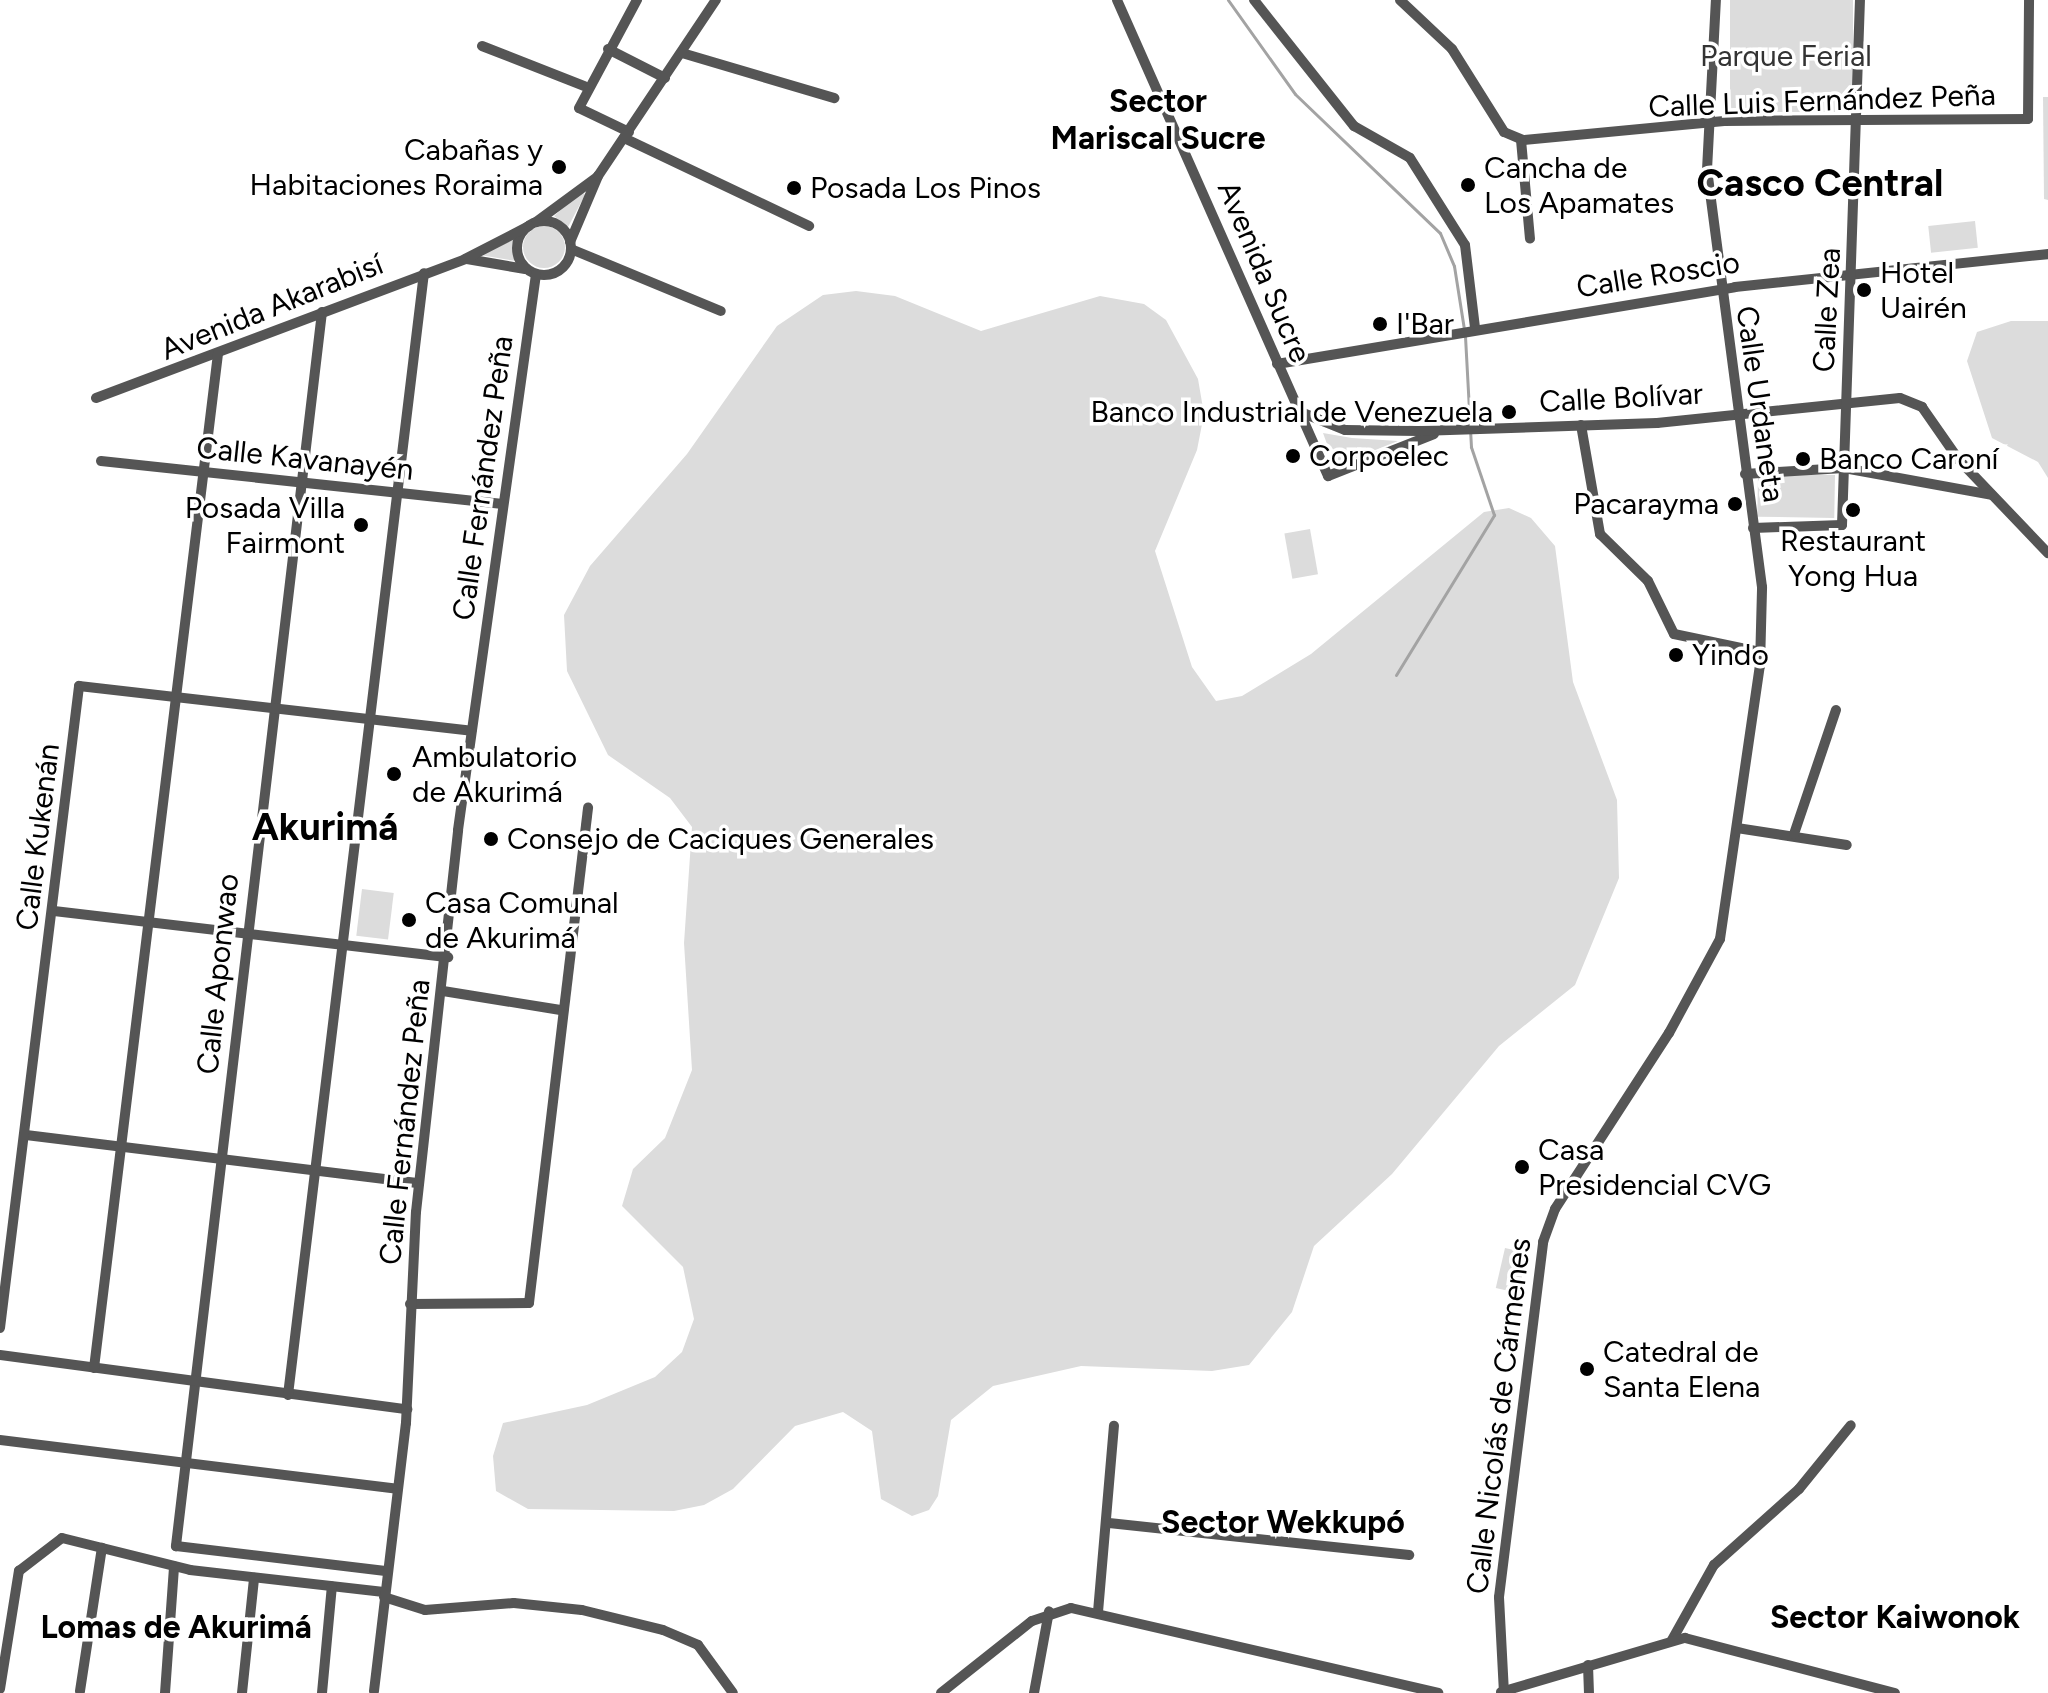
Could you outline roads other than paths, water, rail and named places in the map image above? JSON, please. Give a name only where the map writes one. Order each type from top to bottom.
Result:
[{"type":"street","points":[[637,0],[584,86],[579,108],[626,135],[809,226]]},
{"type":"street","name":"Avenida Akarabisí","points":[[570,245],[598,176],[716,0]]},
{"type":"street","name":"Avenida Sucre","points":[[1117,0],[1328,476]]},
{"type":"street","points":[[1254,0],[1354,126],[1410,158],[1465,245],[1467,329]]},
{"type":"street","points":[[1400,0],[1452,49],[1504,132],[1521,140],[1530,239]]},
{"type":"street","name":"Calle Urdaneta","points":[[1716,0],[1706,123],[1719,289],[1753,528]]},
{"type":"street","name":"Calle Zea","points":[[1753,528],[1842,525],[1853,275],[1860,0]]},
{"type":"street","name":"Calle Luis Fernández Peña","points":[[1521,140],[1706,123],[2028,119],[2029,0]]},
{"type":"street","points":[[482,46],[584,86]]},
{"type":"street","points":[[608,49],[665,78]]},
{"type":"street","points":[[682,53],[834,98]]},
{"type":"street","name":"Avenida Akarabisí","points":[[96,398],[465,259],[532,224],[598,176]]},
{"type":"street","points":[[570,245],[559,271],[532,272],[517,248],[532,224],[554,223],[570,245],[721,311]]},
{"type":"street","name":"Calle Roscio","points":[[1277,364],[1467,329],[1719,289],[2048,254]]},
{"type":"street","name":"Avenida Akarabisí","points":[[465,259],[532,272]]},
{"type":"street","name":"Calle Fernández Peña","points":[[374,1691],[407,1409],[410,1304],[419,1183],[448,957],[471,731],[532,272]]},
{"type":"street","points":[[288,1395],[347,944],[424,273]]},
{"type":"street","name":"Calle Aponwao","points":[[322,312],[298,482],[222,1158],[182,1462],[176,1546],[386,1571]]},
{"type":"street","points":[[94,1368],[218,354]]},
{"type":"street","name":"Calle Bolívar","points":[[1298,411],[1345,430],[1444,430],[1581,425],[1735,414],[1847,400],[1914,402],[1992,496],[2048,553]]},
{"type":"street","points":[[1581,425],[1600,534],[1648,581],[1674,634],[1761,652]]},
{"type":"street","name":"Calle Bolívar","points":[[1328,476],[1444,430]]},
{"type":"street","name":"Calle Kavanayén","points":[[101,461],[503,504]]},
{"type":"street","points":[[1745,474],[1844,468],[1992,496]]},
{"type":"street","name":"Calle Nicolás de Cármenes","points":[[1502,1692],[1499,1597],[1543,1242],[1555,1209],[1703,976],[1725,923],[1761,652],[1753,528]]},
{"type":"street","name":"Calle Kukenán","points":[[0,1328],[54,911],[79,686],[177,697]]},
{"type":"street","points":[[177,697],[471,731]]},
{"type":"street","points":[[1794,834],[1836,710]]},
{"type":"street","points":[[410,1304],[529,1303],[560,1010],[588,807]]},
{"type":"street","points":[[1737,828],[1794,834],[1847,845]]},
{"type":"street","points":[[54,911],[448,957]]},
{"type":"street","points":[[443,991],[560,1010]]},
{"type":"street","points":[[26,1135],[419,1183]]},
{"type":"street","points":[[0,1355],[407,1409]]},
{"type":"street","points":[[1672,1640],[1714,1565],[1799,1489],[1851,1425]]},
{"type":"street","points":[[1098,1612],[1109,1523],[1114,1426]]},
{"type":"street","points":[[0,1440],[397,1489]]},
{"type":"street","points":[[1109,1523],[1409,1555]]},
{"type":"street","points":[[0,1689],[19,1571],[62,1538],[174,1566],[384,1594],[412,1609],[514,1603],[582,1610],[663,1630],[698,1645],[733,1693]]},
{"type":"street","points":[[80,1691],[102,1548]]},
{"type":"street","points":[[165,1693],[174,1566]]},
{"type":"street","points":[[242,1693],[254,1578]]},
{"type":"street","points":[[322,1693],[332,1586]]},
{"type":"street","points":[[1034,1693],[1049,1611]]},
{"type":"street","points":[[941,1693],[1049,1611],[1098,1612],[1435,1693]]},
{"type":"street","points":[[1502,1692],[1672,1640],[1721,1642],[1895,1693]]},
{"type":"street","points":[[1588,1665],[1589,1693]]},
{"type":"waterway","points":[[1228,0],[1295,94],[1440,233],[1454,266],[1464,329]]},
{"type":"waterway","points":[[1396,675],[1494,515],[1471,447],[1465,336]]},
{"type":"place","name":"Cabañas y Habitaciones Roraima","points":[[559,167]]},
{"type":"place","name":"Cancha de Los Apamates","points":[[1468,185]]},
{"type":"place","name":"Posada Los Pinos","points":[[794,188]]},
{"type":"place","name":"Hotel Uairén","points":[[1864,290]]},
{"type":"place","name":"I'Bar","points":[[1380,324]]},
{"type":"place","name":"Banco Industrial de Venezuela","points":[[1509,412]]},
{"type":"place","name":"Corpoelec","points":[[1293,456]]},
{"type":"place","name":"Banco Caroní","points":[[1803,459]]},
{"type":"place","name":"Pacarayma","points":[[1735,504]]},
{"type":"place","name":"Restaurant Yong Hua","points":[[1853,510]]},
{"type":"place","name":"Posada Villa Fairmont","points":[[361,525]]},
{"type":"place","name":"Yindo","points":[[1676,655]]},
{"type":"place","name":"Ambulatorio de Akurimá","points":[[394,774]]},
{"type":"place","name":"Consejo de Caciques Generales","points":[[491,839]]},
{"type":"place","name":"Casa Comunal de Akurimá","points":[[409,920]]},
{"type":"place","name":"Casa Presidencial CVG","points":[[1522,1167]]},
{"type":"place","name":"Catedral de Santa Elena","points":[[1587,1369]]},
{"type":"district","name":"Sector Mariscal Sucre","points":[[1158,120]]},
{"type":"district","name":"Casco Central","points":[[1820,184]]},
{"type":"district","name":"Akurimá","points":[[325,828]]},
{"type":"district","name":"Sector Wekkupó","points":[[1283,1522]]},
{"type":"district","name":"Sector Kaiwonok","points":[[1895,1617]]},
{"type":"district","name":"Lomas de Akurimá","points":[[176,1627]]},
{"type":"park label","name":"Parque Ferial","points":[[1786,56]]}]
